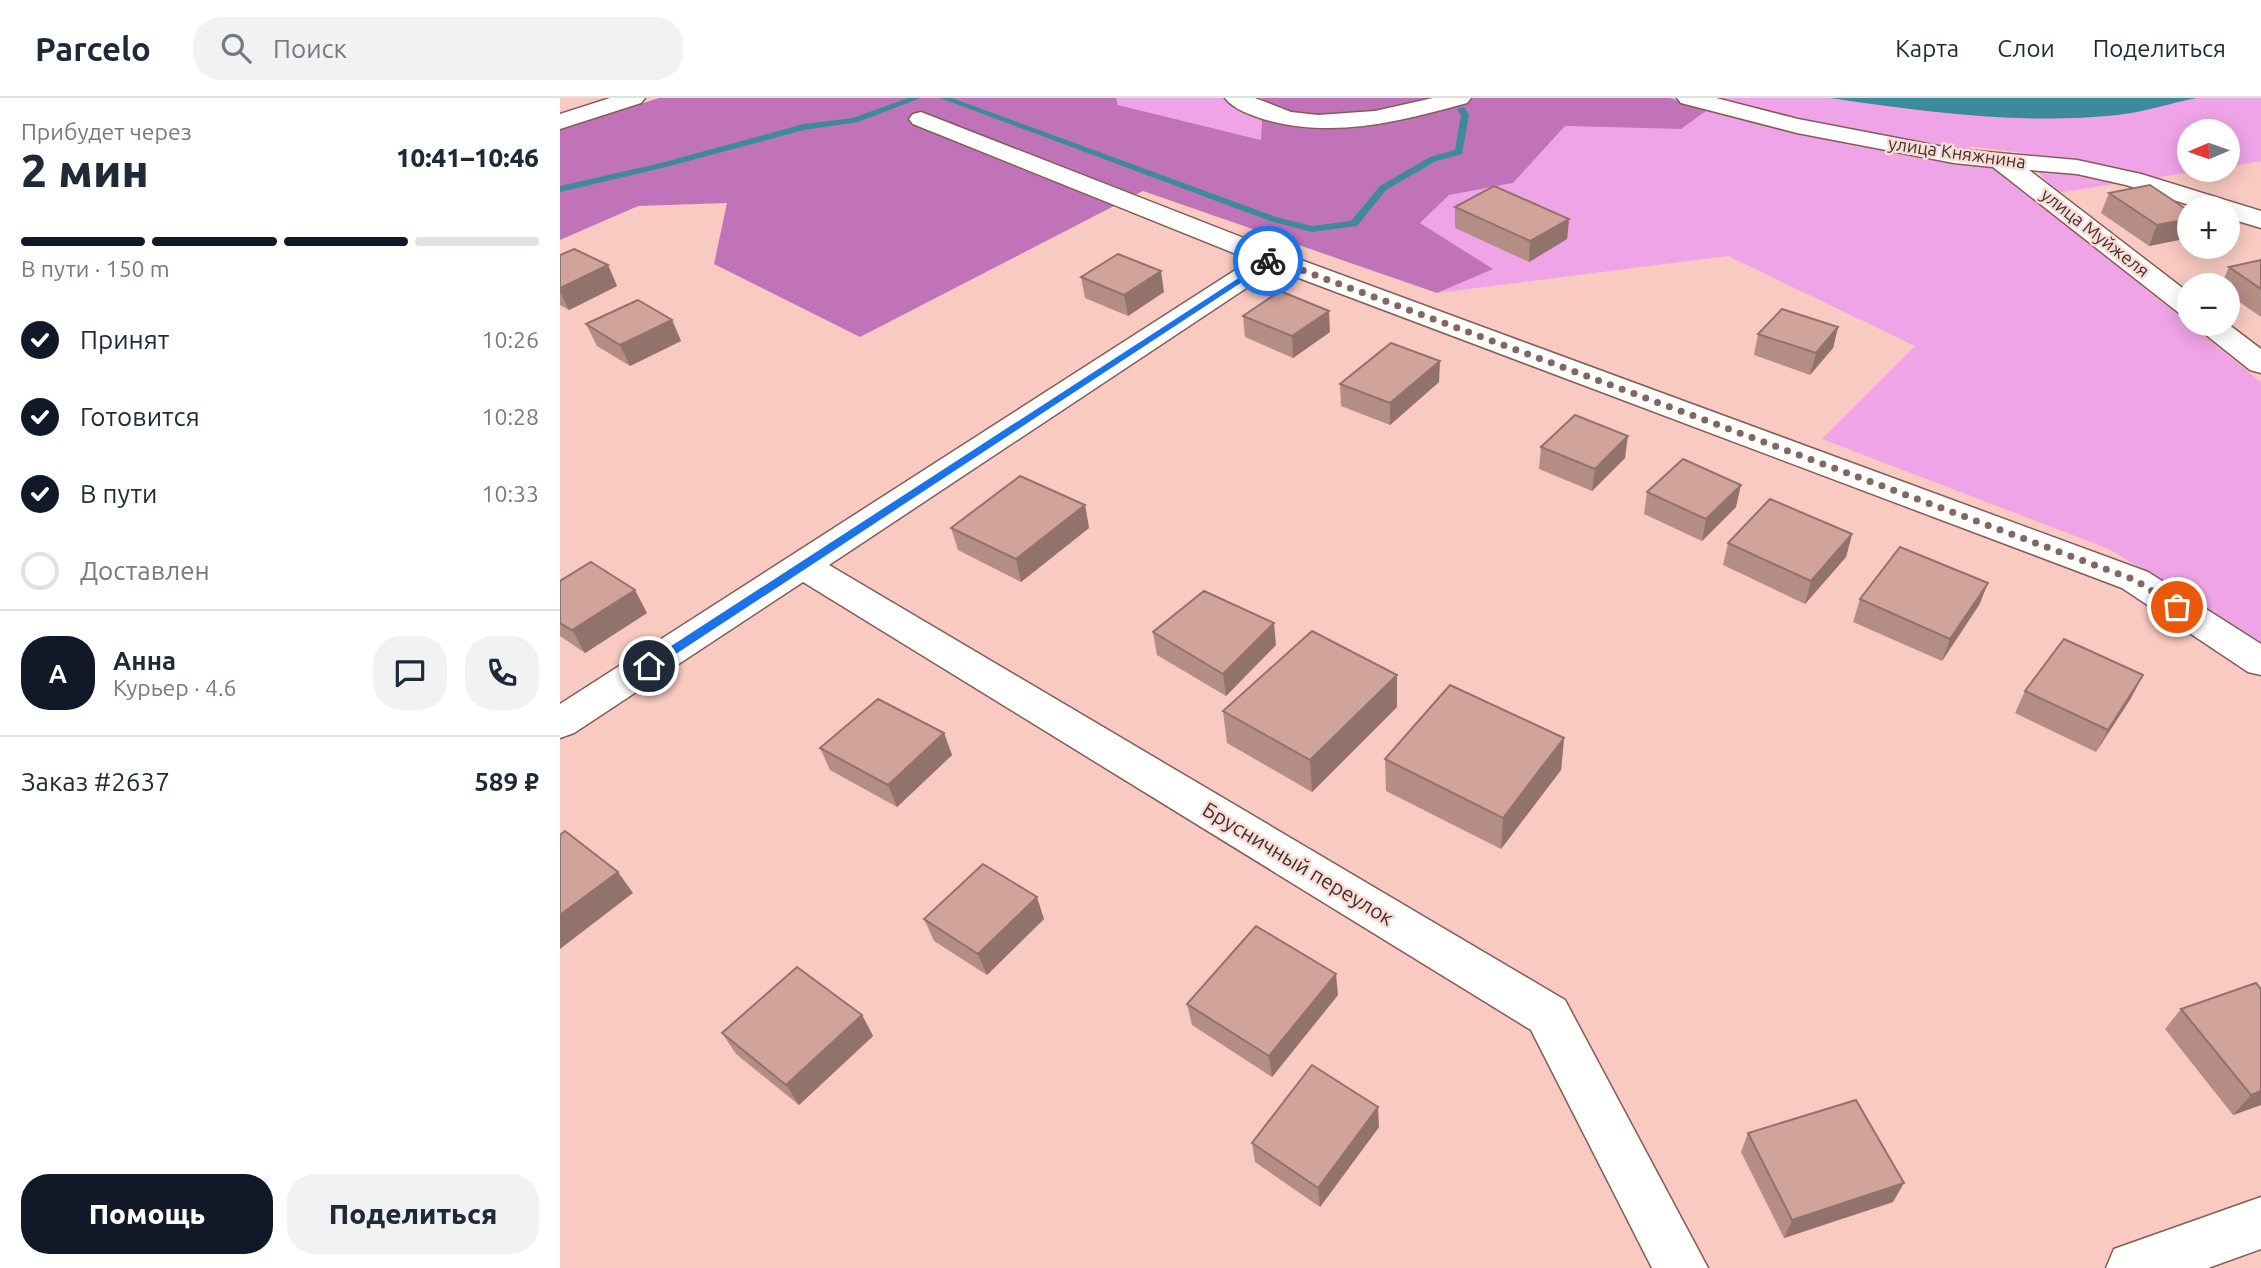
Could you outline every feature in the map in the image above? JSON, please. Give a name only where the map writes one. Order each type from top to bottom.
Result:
[{"type":"street","points":[[560,122],[633,98]]},
{"type":"street","points":[[1237,98],[1272,115],[1315,122],[1348,122],[1398,116],[1459,98]]},
{"type":"street","name":"улица Княжнина","points":[[1689,98],[1797,126],[1954,156],[2077,167],[2132,178],[2187,196]]},
{"type":"street","points":[[921,119],[1272,259],[2135,580],[2261,662]]},
{"type":"street","name":"улица Муйжеля","points":[[2000,160],[2177,298]]},
{"type":"street","name":"улица Княжнина","points":[[2240,213],[2261,220]]},
{"type":"street","points":[[560,723],[1272,259]]},
{"type":"street","points":[[2225,336],[2261,364]]},
{"type":"street","name":"Брусничный переулок","points":[[804,566],[1548,1015],[1681,1268]]},
{"type":"street","points":[[2133,1268],[2261,1223]]},
{"type":"shaded area","points":[[659,98],[1116,98],[1118,105],[1261,140],[1263,98],[1670,98],[1706,111],[1681,129],[1565,126],[1513,183],[1449,195],[1420,223],[1493,269],[1437,293],[1143,191],[860,337],[714,264],[727,203],[638,206],[560,240],[560,130]]},
{"type":"shaded area","points":[[1116,98],[1263,98],[1261,140],[1118,105]]},
{"type":"shaded area","points":[[1670,98],[1830,98],[1890,107],[2011,118],[2119,115],[2197,98],[2261,98],[2261,161],[2240,165],[2240,119],[2177,119],[2177,175],[2056,193],[2023,153],[1968,146],[2177,314],[2177,336],[2204,336],[2261,382],[2261,642],[2109,549],[1822,439],[1915,346],[1728,256],[1437,293],[1492,269],[1420,223],[1449,194],[1513,183],[1565,126],[1681,129],[1705,110]]},
{"type":"water","points":[[1830,98],[2197,98],[2118,115],[2046,119],[1974,116]]},
{"type":"building","points":[[2150,185],[2177,203],[2177,221],[2157,225],[2109,193]]},
{"type":"building","points":[[1494,186],[1569,219],[1530,241],[1455,207]]},
{"type":"building","points":[[574,249],[608,265],[560,288],[560,255]]},
{"type":"building","points":[[1118,254],[1161,271],[1124,295],[1081,277]]},
{"type":"building","points":[[2261,260],[2261,289],[2240,273],[2229,267]]},
{"type":"building","points":[[1280,291],[1329,311],[1292,336],[1243,316]]},
{"type":"building","points":[[638,300],[672,320],[620,345],[586,324]]},
{"type":"building","points":[[1782,309],[1838,327],[1816,353],[1758,334]]},
{"type":"building","points":[[1391,343],[1440,361],[1390,403],[1340,384]]},
{"type":"building","points":[[1575,415],[1628,436],[1595,469],[1541,447]]},
{"type":"building","points":[[1683,459],[1741,485],[1706,519],[1647,492]]},
{"type":"building","points":[[1020,476],[1085,505],[1016,559],[951,528]]},
{"type":"building","points":[[1770,499],[1852,534],[1811,581],[1728,543]]},
{"type":"building","points":[[1900,547],[1988,583],[1950,639],[1860,599]]},
{"type":"building","points":[[591,562],[635,590],[572,630],[560,623],[560,581]]},
{"type":"building","points":[[1204,591],[1274,623],[1223,674],[1153,632]]},
{"type":"building","points":[[1312,631],[1397,675],[1310,760],[1223,711]]},
{"type":"building","points":[[2064,639],[2143,675],[2108,730],[2025,691]]},
{"type":"building","points":[[1450,685],[1564,738],[1503,818],[1385,759]]},
{"type":"building","points":[[878,699],[944,733],[888,785],[820,748]]},
{"type":"building","points":[[565,831],[618,872],[560,915],[560,835]]},
{"type":"building","points":[[983,864],[1037,897],[978,954],[924,919]]},
{"type":"building","points":[[1256,926],[1336,974],[1269,1056],[1187,1004]]},
{"type":"building","points":[[797,967],[862,1015],[786,1085],[722,1033]]},
{"type":"building","points":[[2256,983],[2261,989],[2261,1091],[2251,1095],[2181,1009]]},
{"type":"building","points":[[1312,1065],[1378,1107],[1318,1188],[1252,1143]]},
{"type":"building","points":[[1856,1100],[1904,1183],[1792,1220],[1748,1133]]},
{"type":"waterway","points":[[560,189],[804,127],[855,120],[916,98]]},
{"type":"waterway","points":[[944,98],[1273,219],[1312,229],[1354,224],[1383,188],[1433,159],[1459,152],[1465,115],[1461,109]]},
{"type":"way so far","points":[[1268,261],[1272,259],[2135,580],[2177,607]]},
{"type":"route","points":[[649,666],[1268,261]]}]
